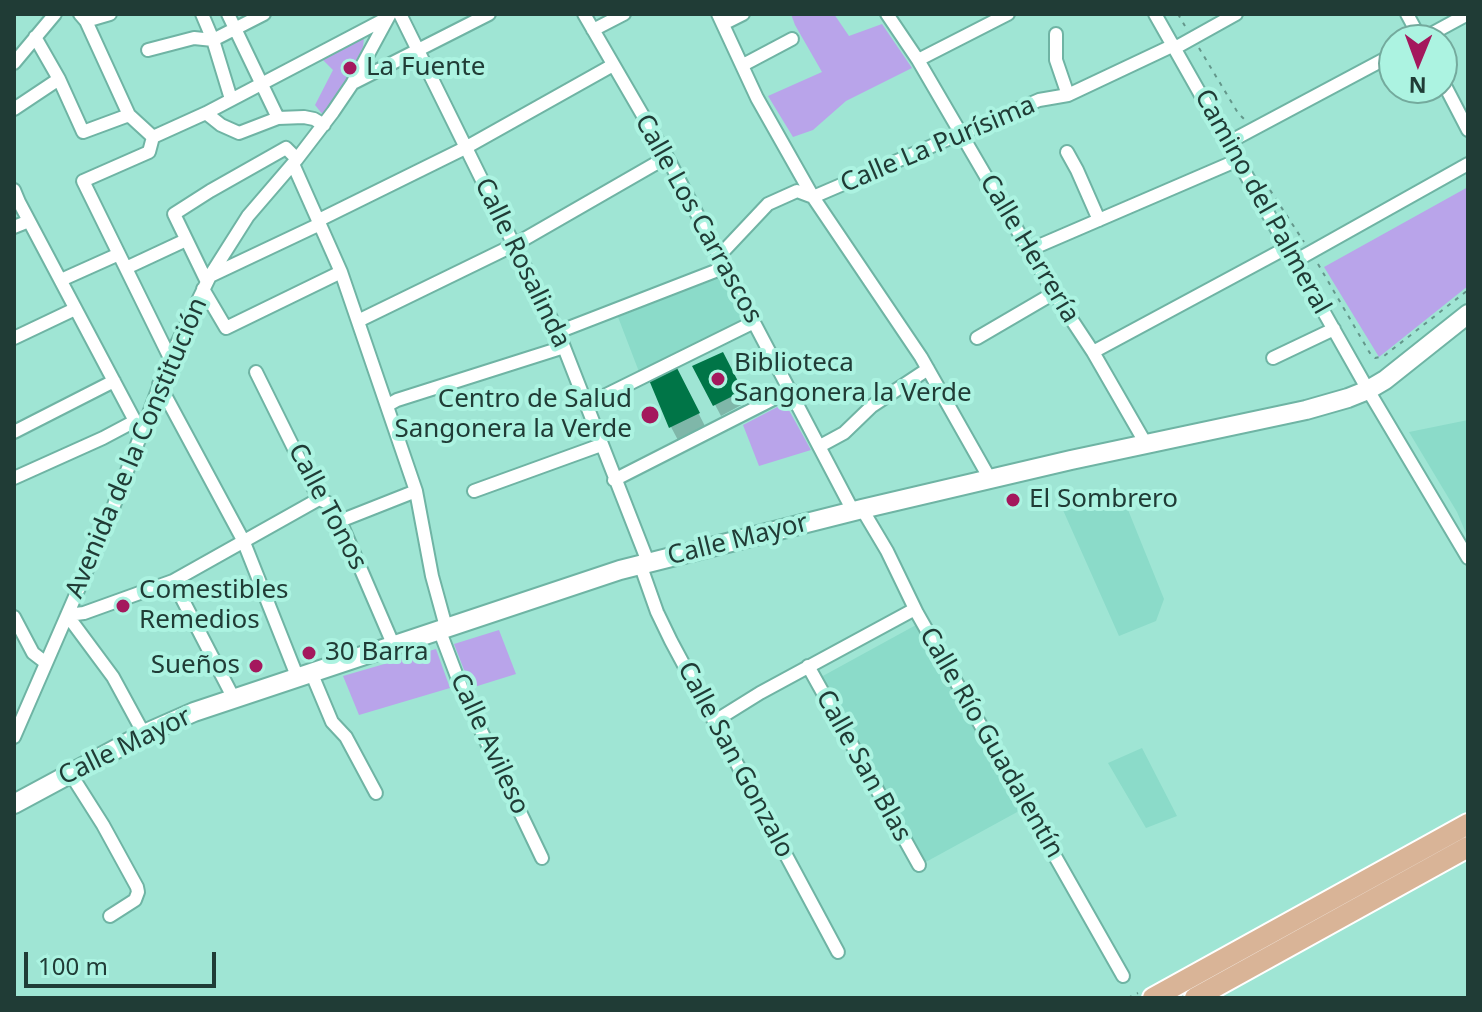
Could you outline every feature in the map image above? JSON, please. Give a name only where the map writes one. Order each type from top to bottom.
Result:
[{"type":"main road","points":[[1153,998],[1468,824]]},
{"type":"main road","points":[[1195,998],[1468,847]]},
{"type":"street","points":[[14,63],[55,14]]},
{"type":"street","points":[[110,14],[83,17],[129,115],[153,137]]},
{"type":"street","points":[[202,14],[231,99]]},
{"type":"street","points":[[228,14],[278,118]]},
{"type":"street","points":[[148,50],[194,38],[213,40],[264,14]]},
{"type":"street","points":[[352,84],[489,14]]},
{"type":"street","name":"Calle Los Carrascos","points":[[584,14],[667,157],[820,446],[858,510]]},
{"type":"street","points":[[593,30],[624,14]]},
{"type":"street","points":[[743,14],[720,19],[757,98],[813,197],[928,369],[990,479]]},
{"type":"street","name":"Calle Herrería","points":[[887,14],[918,60],[1146,444]]},
{"type":"street","points":[[918,60],[1008,14]]},
{"type":"street","name":"Camino del Palmeral","points":[[1155,14],[1368,390],[1468,558]]},
{"type":"street","name":"Calle La Purísima","points":[[558,332],[718,270],[719,256],[768,204],[797,191],[813,197],[1039,100],[1068,95],[1193,38],[1236,14]]},
{"type":"street","points":[[1450,24],[1468,14]]},
{"type":"street","points":[[153,137],[206,113],[392,15]]},
{"type":"street","name":"Calle Rosalinda","points":[[392,15],[418,50],[558,332],[644,563]]},
{"type":"street","name":"Avenida de la Constitución","points":[[14,737],[112,511],[139,423],[206,282],[242,223],[324,125],[392,15]]},
{"type":"street","points":[[1056,34],[1056,60],[1068,95]]},
{"type":"street","points":[[35,37],[59,79],[83,132],[129,115]]},
{"type":"street","points":[[743,65],[792,39]]},
{"type":"street","points":[[1229,142],[1378,63]]},
{"type":"street","points":[[206,282],[465,148],[613,65]]},
{"type":"street","points":[[14,109],[59,79]]},
{"type":"street","points":[[1454,104],[1468,130]]},
{"type":"street","points":[[206,113],[221,125],[239,133],[278,118],[304,117],[324,125]]},
{"type":"street","points":[[153,137],[149,152],[83,181],[170,358]]},
{"type":"street","points":[[295,162],[286,148],[174,214],[226,328],[341,272]]},
{"type":"street","points":[[1067,152],[1099,220]]},
{"type":"street","points":[[358,321],[514,245],[667,157]]},
{"type":"street","points":[[1029,250],[1238,160]]},
{"type":"street","name":"Calle Avileso","points":[[295,162],[341,272],[416,491],[442,628],[464,695],[542,858]]},
{"type":"street","points":[[1295,261],[1468,164]]},
{"type":"street","points":[[14,190],[75,309],[139,423],[14,478]]},
{"type":"street","points":[[14,227],[29,221]]},
{"type":"street","points":[[126,268],[186,240]]},
{"type":"street","points":[[1093,352],[1288,247]]},
{"type":"street","points":[[61,280],[119,254]]},
{"type":"street","points":[[977,338],[1054,293]]},
{"type":"street","points":[[14,338],[75,309]]},
{"type":"street","name":"Calle Mayor","points":[[14,804],[144,734],[233,697],[644,563],[990,479],[1336,402],[1368,390],[1394,374],[1468,314]]},
{"type":"street","points":[[586,405],[754,322]]},
{"type":"street","points":[[1273,358],[1334,329]]},
{"type":"street","points":[[388,405],[564,347]]},
{"type":"street","points":[[820,446],[844,433],[872,406],[928,369]]},
{"type":"street","name":"Calle Tonos","points":[[256,372],[319,499],[328,503],[340,521],[393,644]]},
{"type":"street","points":[[14,432],[114,381]]},
{"type":"street","points":[[159,384],[243,540],[304,674],[332,722],[346,737],[376,793]]},
{"type":"street","points":[[614,480],[791,390]]},
{"type":"street","points":[[474,491],[601,445]]},
{"type":"street","points":[[340,521],[416,491]]},
{"type":"street","points":[[144,734],[113,677],[67,615],[84,613],[173,581],[319,499]]},
{"type":"street","name":"Calle Río Guadalentín","points":[[858,510],[887,551],[915,609],[1123,976]]},
{"type":"street","name":"Calle San Gonzalo","points":[[644,563],[657,612],[671,641],[838,952]]},
{"type":"street","points":[[173,581],[233,697]]},
{"type":"street","points":[[715,721],[808,666],[915,609]]},
{"type":"street","points":[[14,617],[33,653],[46,663]]},
{"type":"street","name":"Calle San Blas","points":[[808,666],[919,865]]},
{"type":"street","points":[[70,773],[137,887],[135,900],[110,916]]},
{"type":"path","points":[[1178,14],[1249,132]]},
{"type":"path","points":[[1265,182],[1375,358],[1384,356],[1468,290]]},
{"type":"shaded area","points":[[791,14],[834,14],[849,36],[882,24],[912,68],[846,101],[813,130],[793,137],[768,96],[822,72]]},
{"type":"shaded area","points":[[364,38],[363,47],[323,115],[315,105],[333,70],[322,59]]},
{"type":"shaded area","points":[[1468,187],[1468,286],[1379,357],[1324,267]]},
{"type":"shaded area","points":[[721,276],[754,322],[641,377],[618,317]]},
{"type":"shaded area","points":[[785,403],[811,450],[759,466],[743,425]]},
{"type":"shaded area","points":[[1468,420],[1468,538],[1457,512],[1409,432]]},
{"type":"shaded area","points":[[1120,490],[1164,599],[1156,621],[1119,636],[1063,510]]},
{"type":"shaded area","points":[[916,625],[1019,811],[924,863],[821,677]]},
{"type":"shaded area","points":[[499,630],[516,674],[471,688],[454,644]]},
{"type":"shaded area","points":[[436,649],[450,688],[359,715],[343,676]]},
{"type":"shaded area","points":[[1142,748],[1177,816],[1146,828],[1108,763]]},
{"type":"building","name":"Biblioteca Sangonera la Verde","points":[[723,352],[743,391],[713,406],[692,366]]},
{"type":"building","points":[[677,368],[700,413],[669,428],[649,380]]},
{"type":"place","name":"La Fuente","points":[[350,68]]},
{"type":"place","name":"Biblioteca Sangonera la Verde","points":[[718,379]]},
{"type":"place","name":"Centro de Salud Sangonera la Verde","points":[[650,415]]},
{"type":"place","name":"El Sombrero","points":[[1013,500]]},
{"type":"place","name":"Comestibles Remedios","points":[[123,606]]},
{"type":"place","name":"30 Barra","points":[[309,653]]},
{"type":"place","name":"Sueños","points":[[256,666]]}]
